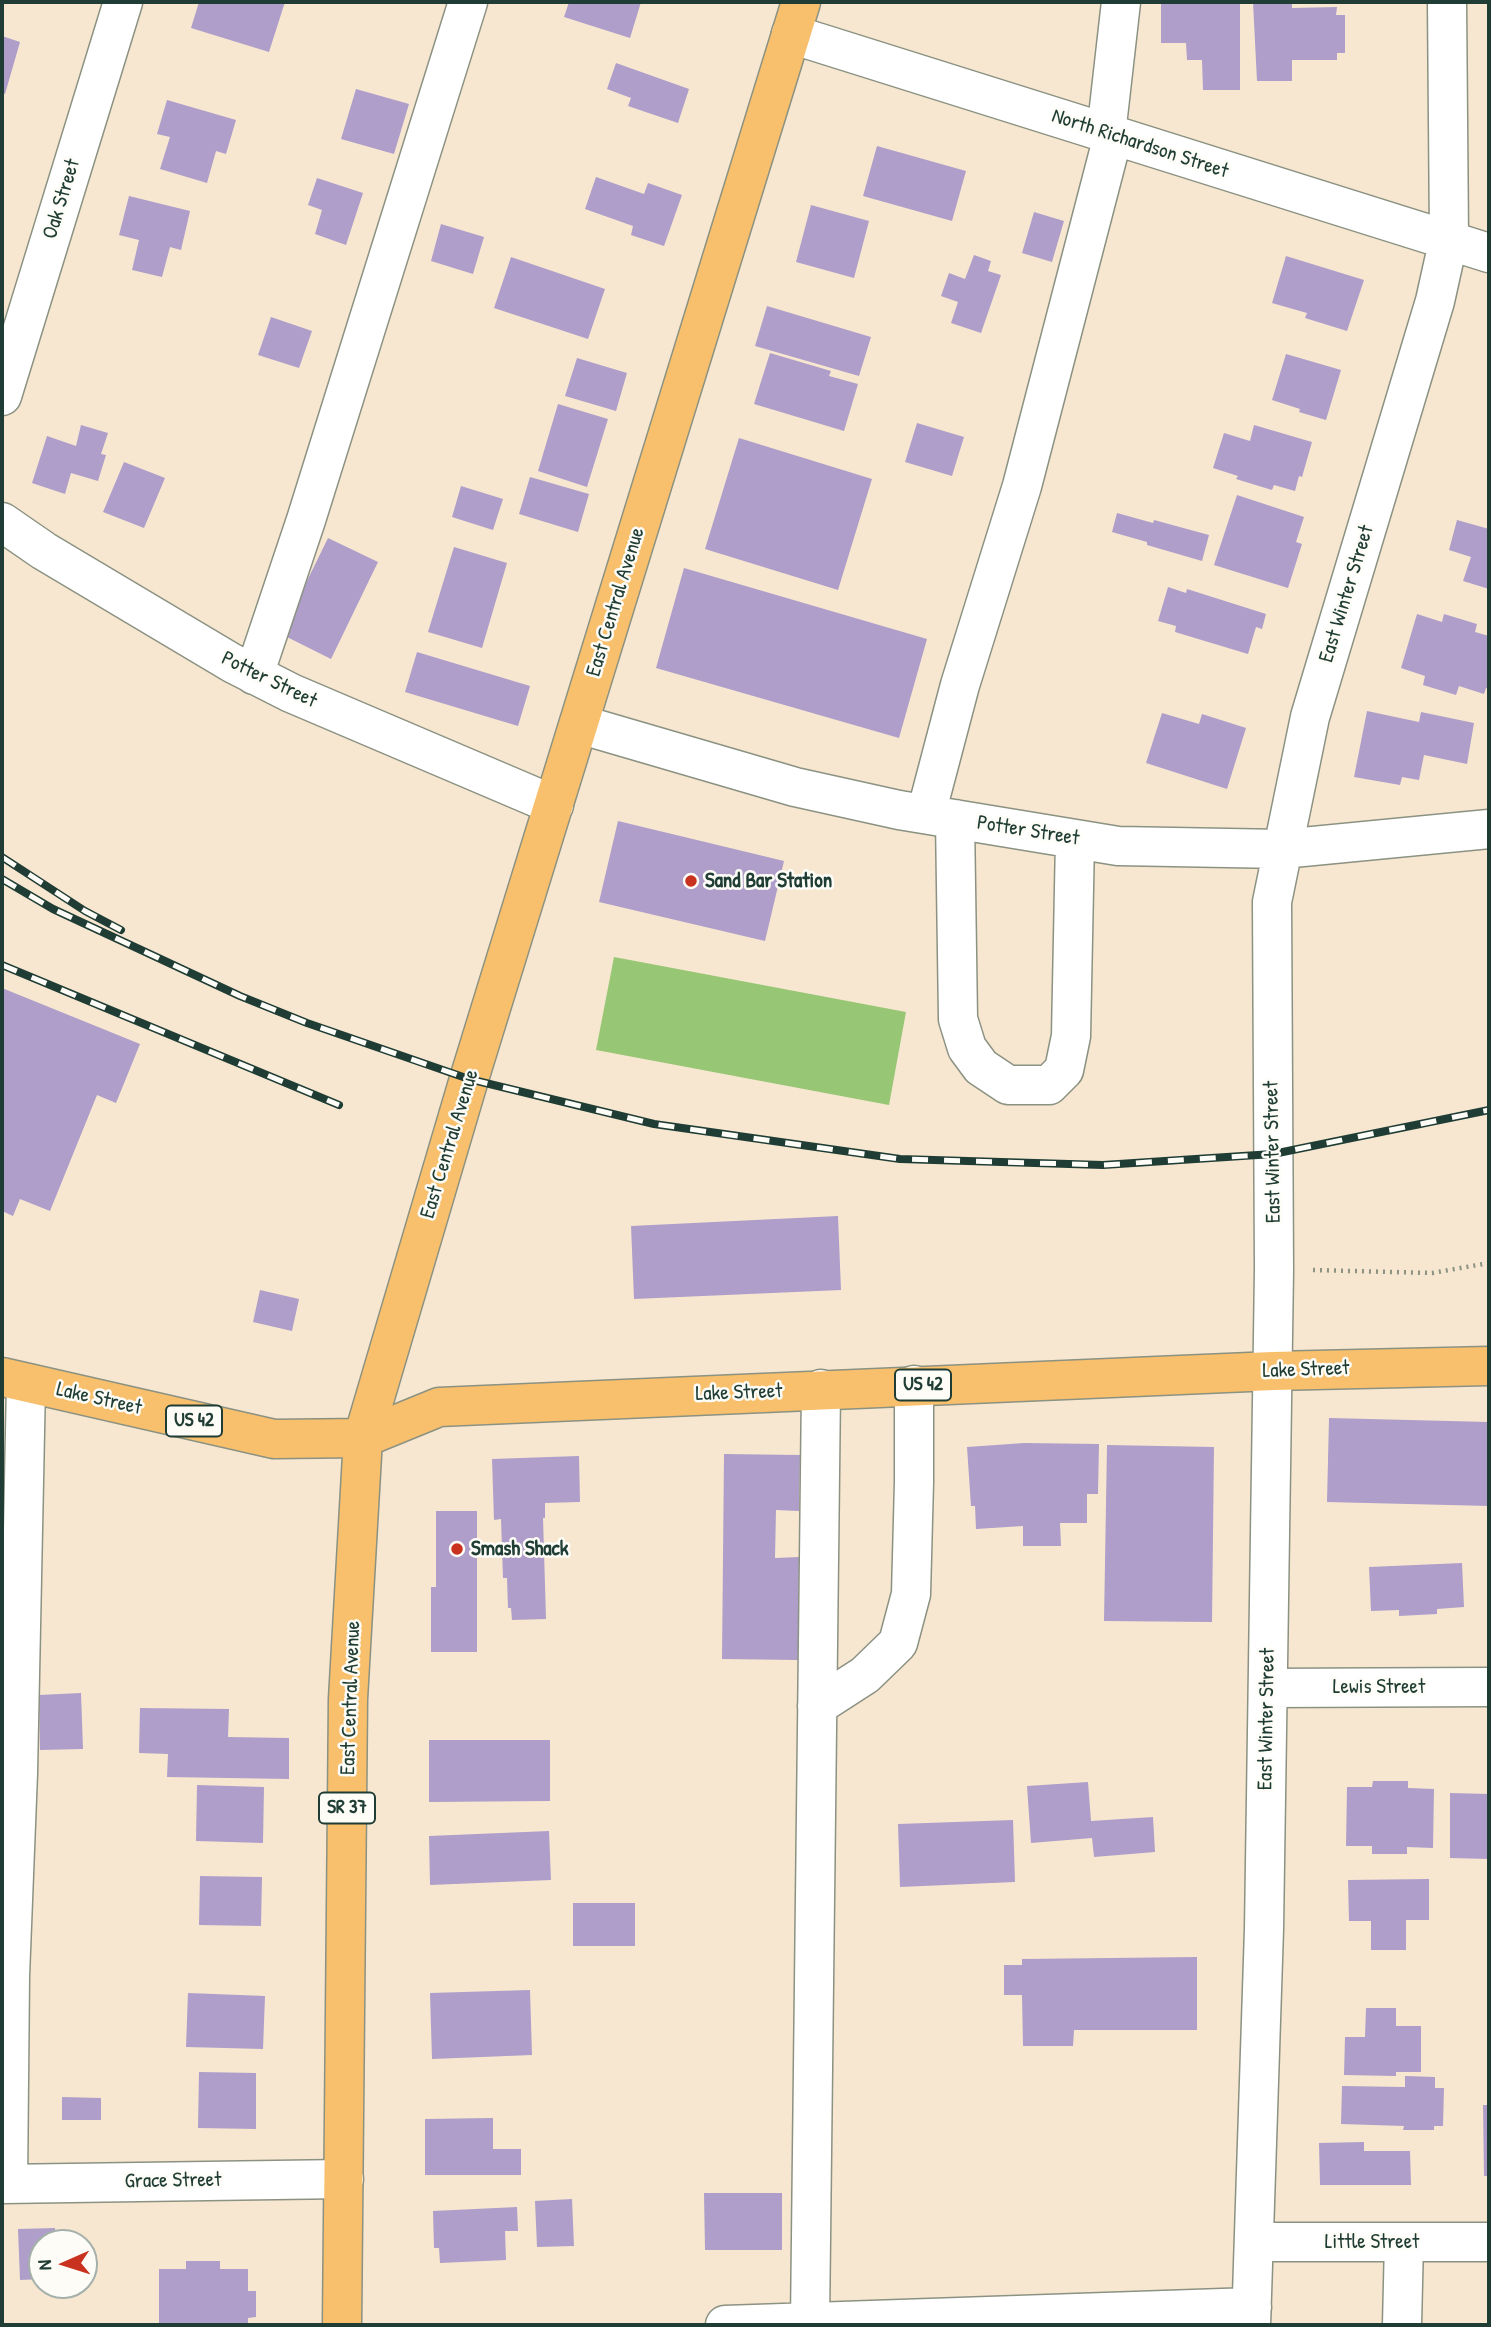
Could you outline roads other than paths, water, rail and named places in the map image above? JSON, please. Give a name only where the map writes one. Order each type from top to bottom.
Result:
[{"type":"main road","name":"East Central Avenue","points":[[342,2325],[348,1699],[363,1438],[465,1093],[796,18]]},
{"type":"main road","name":"Lake Street","points":[[14,1380],[274,1439],[363,1438],[439,1407],[914,1385],[1273,1371],[1489,1366]]},
{"type":"street","name":"Oak Street","points":[[2,396],[122,2]]},
{"type":"street","points":[[254,675],[306,520],[468,2]]},
{"type":"street","points":[[1075,839],[1071,1036],[1064,1070],[1049,1085],[1008,1085],[981,1068],[967,1048],[958,1019],[940,817],[960,685],[1022,486],[1110,135],[1121,2]]},
{"type":"street","name":"East Winter Street","points":[[1252,2316],[1264,1929],[1273,1371],[1272,902],[1310,717],[1435,302],[1449,239],[1447,2]]},
{"type":"street","name":"North Richardson Street","points":[[796,18],[1110,135],[1489,253]]},
{"type":"street","name":"Potter Street","points":[[2,522],[44,551],[254,675],[554,805]]},
{"type":"street","name":"Potter Street","points":[[579,723],[795,787],[940,817],[1118,846],[1282,849],[1489,829]]},
{"type":"street","points":[[5,2184],[18,1773],[14,1380]]},
{"type":"street","points":[[817,1706],[865,1675],[898,1643],[911,1594],[914,1385]]},
{"type":"street","points":[[810,2322],[821,1389]]},
{"type":"street","name":"Lewis Street","points":[[1268,1688],[1489,1687]]},
{"type":"street","name":"Grace Street","points":[[5,2184],[344,2179]]},
{"type":"street","name":"Little Street","points":[[1255,2242],[1489,2242]]},
{"type":"street","points":[[1402,2325],[1404,2242]]},
{"type":"street","points":[[725,2325],[1252,2316]]},
{"type":"railway","points":[[2,857],[85,911],[121,930]]},
{"type":"railway","points":[[2,879],[53,909],[240,996],[307,1023],[469,1079],[654,1124],[900,1159],[1103,1165],[1273,1154],[1489,1110]]},
{"type":"railway","points":[[2,965],[339,1105]]},
{"type":"place","name":"Sand Bar Station","points":[[691,881]]},
{"type":"place","name":"Smash Shack","points":[[457,1549]]}]
